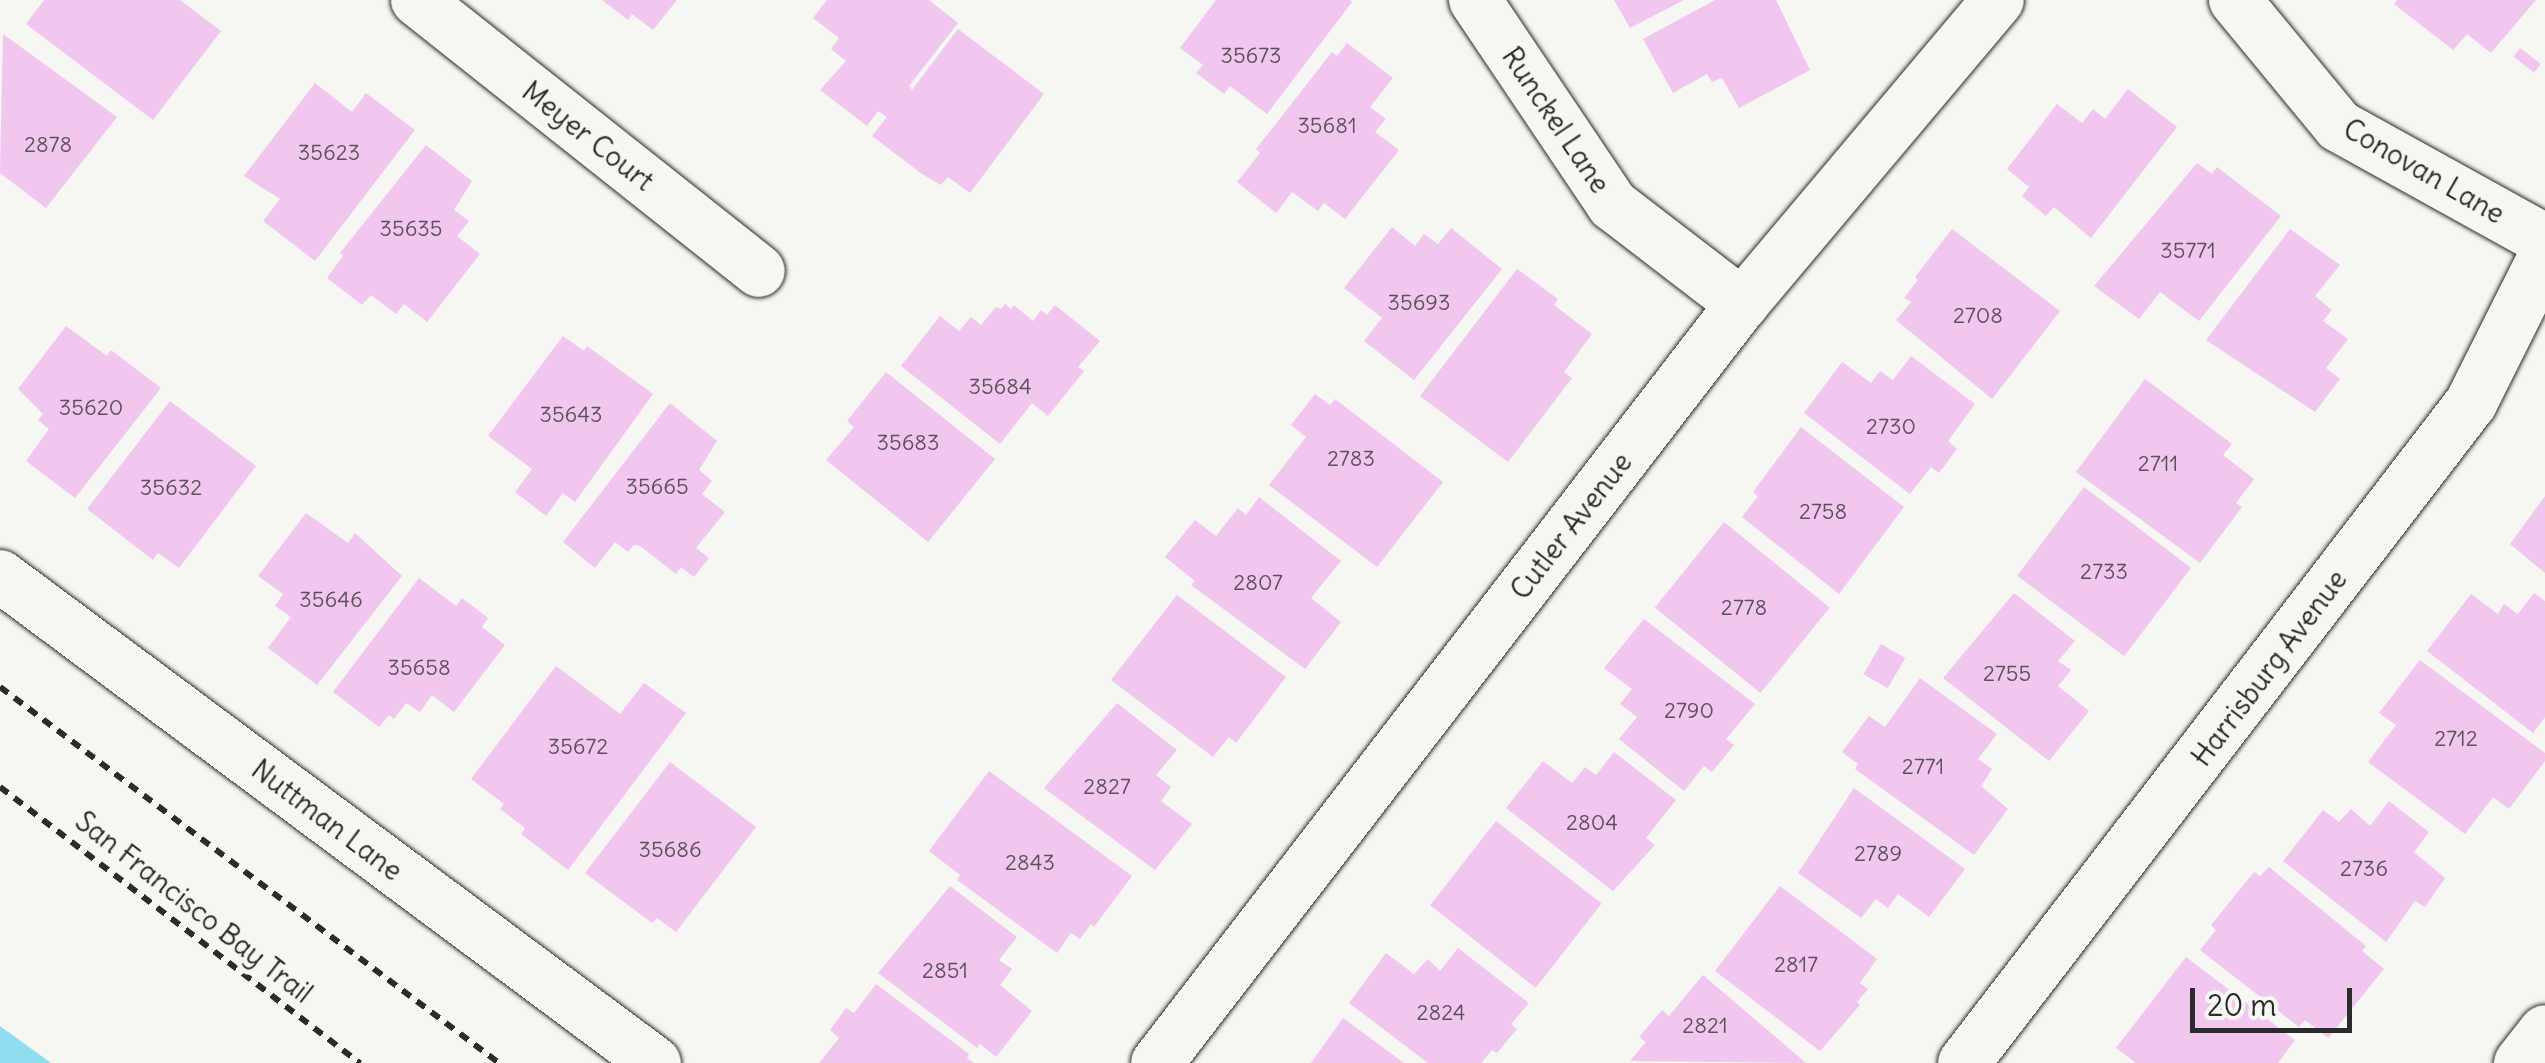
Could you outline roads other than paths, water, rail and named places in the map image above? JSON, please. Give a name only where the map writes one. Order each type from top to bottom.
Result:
[{"type":"street","name":"Meyer Court","points":[[417,0],[759,271]]},
{"type":"street","name":"Runckel Lane","points":[[1475,0],[1613,205],[1742,304]]},
{"type":"street","name":"Cutler Avenue","points":[[1157,1063],[1742,304],[1998,0]]},
{"type":"street","name":"Conovan Lane","points":[[2235,0],[2340,126],[2545,240]]},
{"type":"street","name":"Harrisburg Avenue","points":[[1964,1063],[2471,404],[2545,255]]},
{"type":"street","name":"Nuttman Lane","points":[[0,576],[655,1063]]},
{"type":"street","points":[[2521,1063],[2545,1032]]},
{"type":"water","points":[[0,1026],[51,1063],[0,1063]]}]
